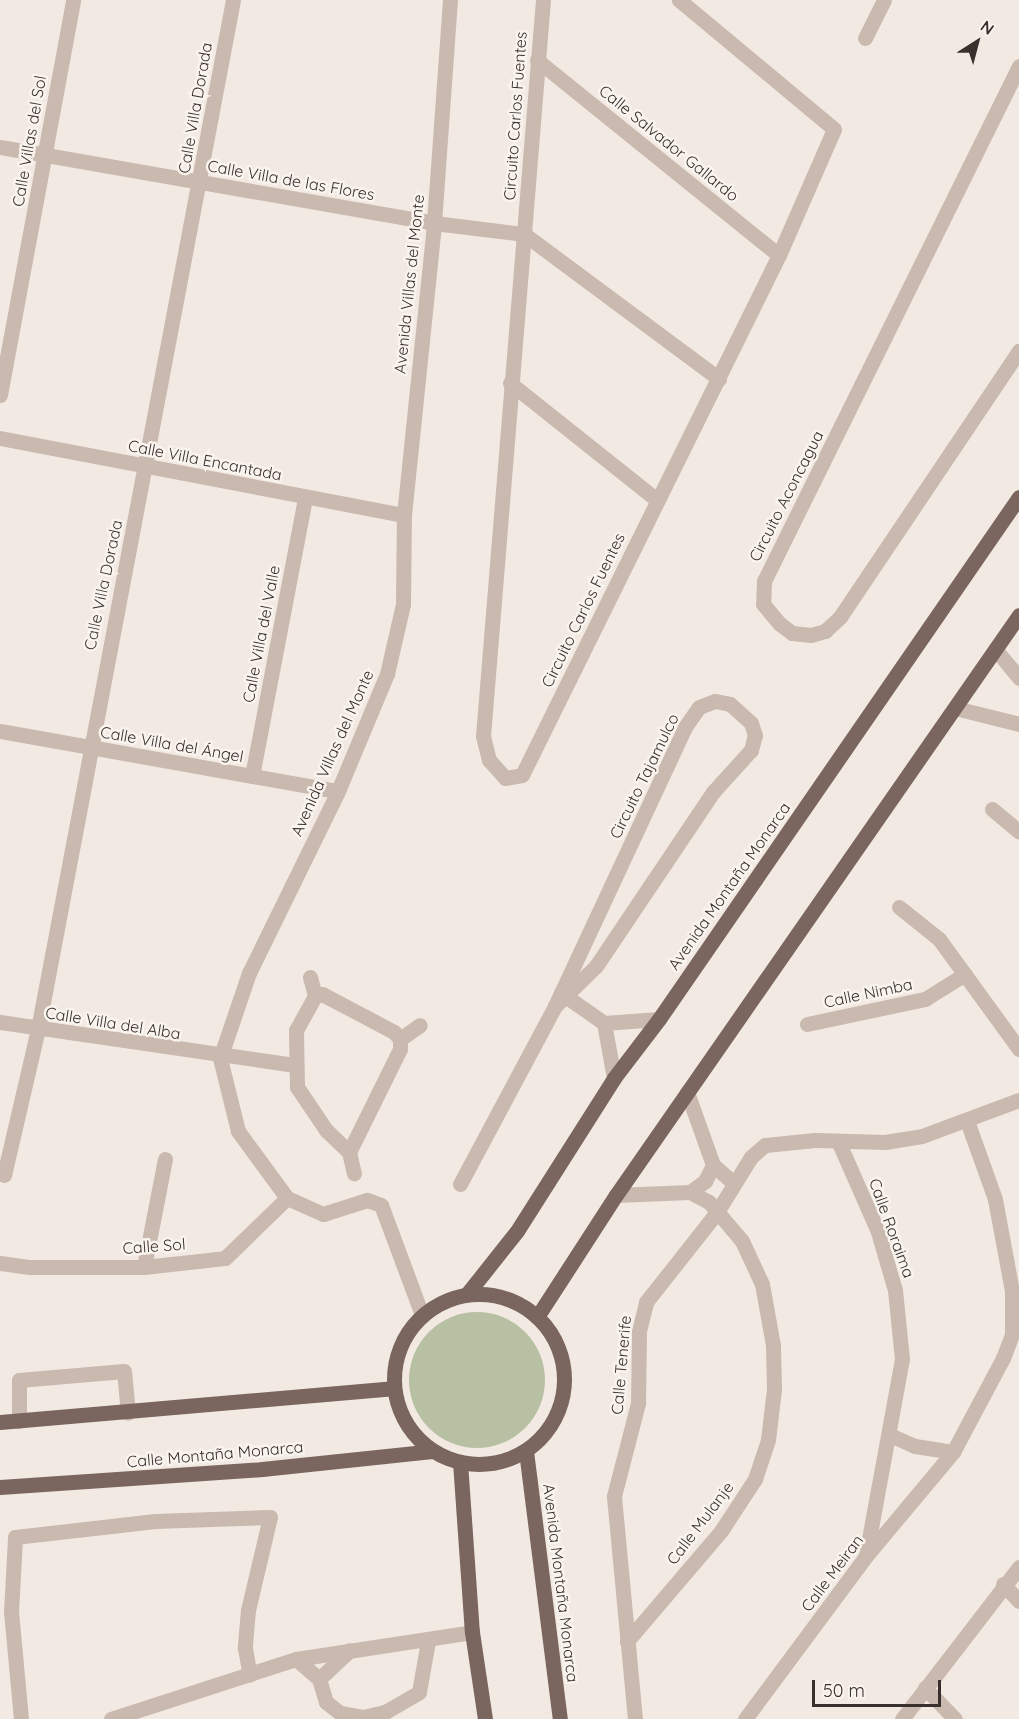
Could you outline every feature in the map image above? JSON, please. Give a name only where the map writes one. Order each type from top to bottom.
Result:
[{"type":"main road","name":"Avenida Montaña Monarca","points":[[467,1294],[518,1231],[614,1078],[659,1019],[1019,497]]},
{"type":"main road","points":[[537,1317],[616,1195],[1019,615]]},
{"type":"main road","points":[[467,1294],[508,1300],[537,1317],[553,1337],[563,1361],[564,1387],[558,1412],[545,1434],[526,1451],[483,1465],[460,1462],[432,1451],[413,1434],[393,1388],[395,1361],[405,1336],[422,1315],[467,1294]]},
{"type":"main road","points":[[0,1422],[128,1413],[393,1388]]},
{"type":"main road","name":"Calle Montaña Monarca","points":[[0,1487],[262,1469],[432,1451]]},
{"type":"main road","name":"Avenida Montaña Monarca","points":[[526,1451],[560,1719]]},
{"type":"main road","points":[[460,1462],[472,1632],[485,1719]]},
{"type":"street","name":"Calle Villas del Sol","points":[[0,395],[73,0]]},
{"type":"street","name":"Calle Villa Dorada","points":[[4,1175],[38,1029],[89,747],[146,466],[234,0]]},
{"type":"street","name":"Avenida Villas del Monte","points":[[220,1058],[249,973],[338,791],[387,674],[403,604],[404,515],[434,223],[450,0]]},
{"type":"street","name":"Circuito Carlos Fuentes","points":[[543,0],[483,736],[489,760],[505,778],[522,775],[779,255],[834,129],[679,0]]},
{"type":"street","points":[[865,38],[884,0]]},
{"type":"street","name":"Calle Salvador Gallardo","points":[[537,60],[779,255]]},
{"type":"street","name":"Circuito Aconcagua","points":[[1019,66],[764,581],[763,604],[780,624],[792,633],[811,635],[825,631],[840,617],[1019,351]]},
{"type":"street","name":"Calle Villa de las Flores","points":[[0,147],[434,223]]},
{"type":"street","points":[[434,223],[524,234],[719,379]]},
{"type":"street","points":[[510,383],[657,500]]},
{"type":"street","name":"Calle Villa Encantada","points":[[0,438],[305,498],[404,515]]},
{"type":"street","name":"Calle Villa del Valle","points":[[252,776],[305,498]]},
{"type":"street","points":[[995,649],[1019,678]]},
{"type":"street","name":"Circuito Tajamulco","points":[[460,1184],[560,998],[685,727],[699,707],[715,701],[730,704],[751,723],[755,735],[750,750],[740,767],[712,792],[596,966],[560,998]]},
{"type":"street","points":[[955,708],[1017,718]]},
{"type":"street","name":"Calle Villa del Ángel","points":[[0,731],[338,791]]},
{"type":"street","points":[[992,809],[1019,832]]},
{"type":"street","points":[[899,907],[939,939],[1019,1049]]},
{"type":"street","name":"Calle Nimba","points":[[807,1024],[925,999],[965,974]]},
{"type":"street","points":[[310,977],[315,996],[296,1030],[293,1065],[297,1087],[326,1130],[349,1152],[354,1173]]},
{"type":"street","points":[[315,996],[322,994],[394,1032],[400,1040],[400,1049],[349,1152]]},
{"type":"street","points":[[560,998],[604,1023],[659,1019]]},
{"type":"street","name":"Calle Villa del Alba","points":[[0,1022],[220,1058],[293,1065]]},
{"type":"street","points":[[604,1023],[614,1078]]},
{"type":"street","points":[[400,1040],[420,1025]]},
{"type":"street","points":[[220,1058],[238,1131],[288,1198],[324,1214],[367,1200],[381,1205],[422,1315]]},
{"type":"street","points":[[687,1092],[713,1165],[734,1183]]},
{"type":"street","name":"Calle Tenerife","points":[[635,1719],[614,1496],[638,1403],[639,1331],[646,1302],[717,1212],[734,1183],[765,1145],[816,1140],[839,1143],[885,1142],[967,1121],[1019,1100]]},
{"type":"street","name":"Calle Meiran","points":[[745,1719],[866,1556],[952,1452],[1015,1333],[1012,1248],[967,1121]]},
{"type":"street","name":"Calle Roraima","points":[[839,1143],[878,1232],[895,1290],[902,1359],[866,1556]]},
{"type":"street","points":[[144,1267],[165,1159]]},
{"type":"street","points":[[616,1195],[690,1192],[705,1181],[713,1165]]},
{"type":"street","name":"Calle Mulanje","points":[[627,1641],[721,1531],[755,1479],[768,1440],[774,1389],[773,1345],[762,1284],[742,1241],[717,1212],[690,1192]]},
{"type":"street","name":"Calle Sol","points":[[0,1263],[30,1267],[144,1267],[225,1258],[288,1198]]},
{"type":"street","points":[[19,1420],[19,1380],[124,1371],[128,1413]]},
{"type":"street","points":[[890,1434],[930,1450],[952,1452]]},
{"type":"street","points":[[21,1719],[11,1612],[15,1537],[155,1521],[270,1517],[248,1610],[244,1648],[250,1675]]},
{"type":"street","points":[[906,1717],[1003,1584],[1019,1567]]},
{"type":"street","points":[[1003,1584],[1019,1601]]},
{"type":"street","points":[[111,1719],[296,1659],[352,1648],[428,1641],[472,1632]]},
{"type":"street","points":[[296,1659],[319,1679],[327,1702],[340,1713],[363,1717],[387,1716],[419,1692],[428,1641]]},
{"type":"street","points":[[319,1679],[352,1648]]},
{"type":"street","points":[[925,1688],[955,1719]]},
{"type":"green space","points":[[477,1312],[503,1317],[515,1323],[525,1332],[534,1342],[540,1354],[545,1380],[540,1406],[534,1418],[525,1428],[515,1437],[503,1443],[477,1448],[451,1443],[439,1437],[429,1428],[420,1418],[414,1406],[409,1380],[414,1354],[420,1342],[429,1332],[439,1323],[451,1317]]}]
